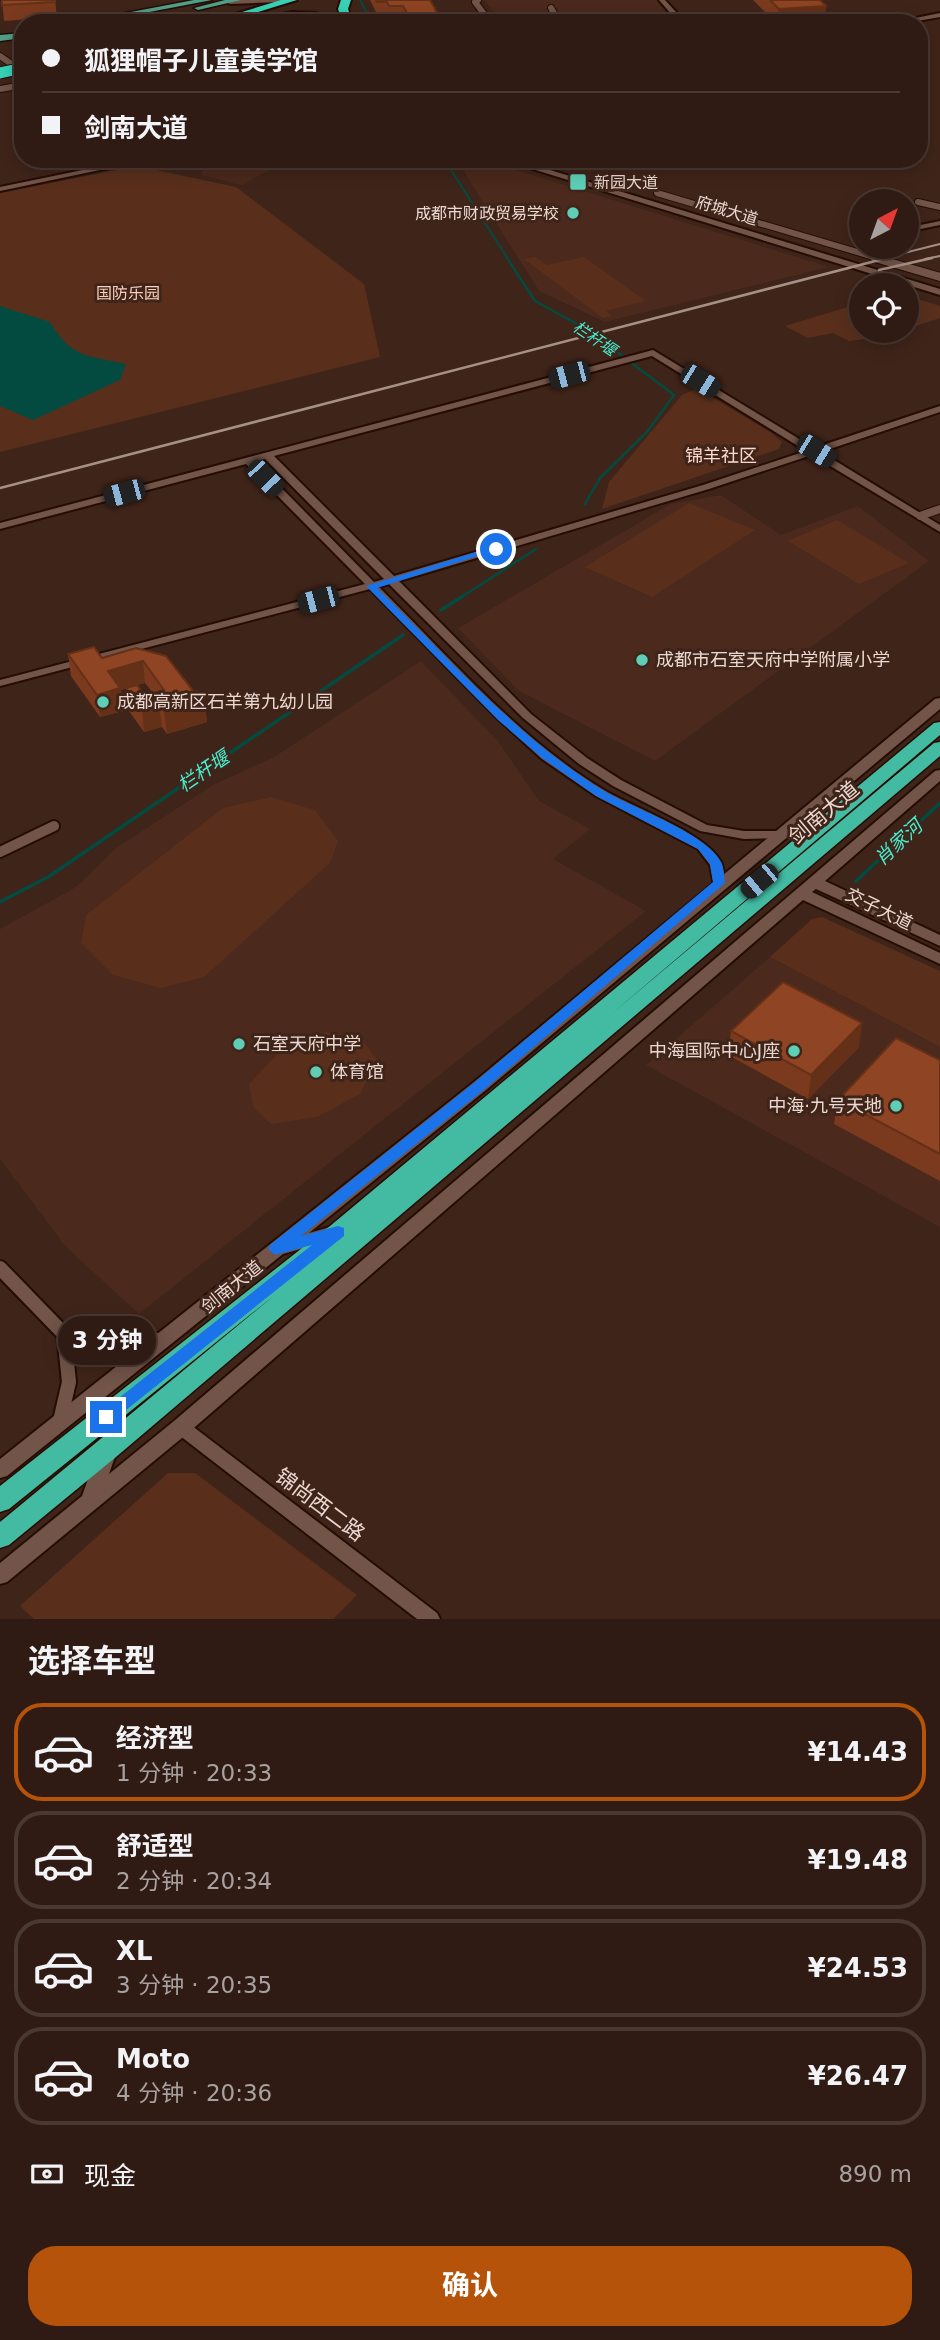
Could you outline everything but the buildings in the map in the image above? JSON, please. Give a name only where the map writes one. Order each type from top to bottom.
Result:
[{"type":"highway","points":[[246,14],[297,1]]},
{"type":"highway","points":[[259,14],[297,1]]},
{"type":"highway","name":"剑南大道","points":[[0,1502],[338,1232],[940,727]]},
{"type":"highway","name":"剑南大道","points":[[0,1537],[107,1450],[940,747]]},
{"type":"main road","points":[[128,14],[208,0]]},
{"type":"main road","points":[[165,14],[233,1],[279,0]]},
{"type":"main road","name":"府城大道","points":[[534,168],[940,292]]},
{"type":"main road","name":"府城大道","points":[[553,168],[940,286]]},
{"type":"main road","points":[[0,1470],[480,1086],[719,883],[852,777],[940,702]]},
{"type":"main road","points":[[852,777],[898,764]]},
{"type":"main road","points":[[0,1575],[181,1427],[940,774]]},
{"type":"main road","name":"交子大道","points":[[808,887],[940,941]]},
{"type":"main road","name":"交子大道","points":[[808,887],[940,959]]},
{"type":"main road","points":[[275,1249],[338,1232]]},
{"type":"main road","points":[[90,1502],[107,1450]]},
{"type":"street","points":[[478,0],[475,2],[484,14]]},
{"type":"street","points":[[662,0],[675,14]]},
{"type":"street","points":[[551,8],[555,14]]},
{"type":"street","points":[[0,186],[81,168]]},
{"type":"street","points":[[0,186],[99,168]]},
{"type":"street","points":[[657,193],[940,277]]},
{"type":"street","points":[[919,202],[940,207]]},
{"type":"street","points":[[919,227],[940,223]]},
{"type":"street","points":[[0,526],[653,352],[940,529]]},
{"type":"street","points":[[0,683],[370,586],[706,487],[940,409]]},
{"type":"street","points":[[267,456],[527,716],[585,763],[617,783],[704,828],[744,835],[781,835]]},
{"type":"street","points":[[248,460],[502,717],[546,755],[600,793],[702,846],[716,864],[719,883]]},
{"type":"street","points":[[920,516],[940,509]]},
{"type":"street","points":[[0,852],[54,826]]},
{"type":"street","points":[[0,1268],[64,1334],[90,1342],[165,1339]]},
{"type":"street","points":[[60,1423],[69,1382],[64,1334]]},
{"type":"street","name":"锦尚西二路","points":[[181,1427],[431,1619]]},
{"type":"shaded area","points":[[484,0],[656,0],[667,14],[495,14]]},
{"type":"shaded area","points":[[204,168],[273,168],[242,185],[201,175]]},
{"type":"shaded area","name":"成都市财政贸易学校","points":[[462,168],[510,168],[829,267],[605,322],[539,291]]},
{"type":"shaded area","name":"成都市石室天府中学附属小学","points":[[721,495],[781,535],[858,506],[929,561],[655,761],[519,691],[458,628],[671,504]]},
{"type":"shaded area","name":"石室天府中学","points":[[421,661],[498,741],[539,801],[590,829],[553,859],[646,911],[139,1314],[66,1247],[0,1159],[0,929],[76,887],[116,848],[213,785],[274,757]]},
{"type":"shaded area","points":[[770,957],[940,1047],[940,1227],[646,1065]]},
{"type":"green space","name":"国防乐园","points":[[127,168],[146,168],[236,187],[364,284],[380,357],[0,452],[0,193]]},
{"type":"green space","points":[[535,257],[547,265],[584,257],[646,301],[606,311],[612,316],[603,318],[524,259]]},
{"type":"green space","points":[[919,299],[940,306],[940,318],[919,325]]},
{"type":"green space","points":[[849,307],[849,341],[833,333],[808,338],[785,326]]},
{"type":"green space","points":[[697,388],[770,432],[782,442],[779,449],[602,509],[609,482],[682,395]]},
{"type":"green space","points":[[689,503],[755,530],[652,597],[585,567]]},
{"type":"green space","points":[[837,520],[909,563],[859,584],[788,541]]},
{"type":"green space","points":[[271,797],[315,810],[338,841],[330,863],[204,977],[161,988],[113,975],[81,943],[86,915],[223,808]]},
{"type":"green space","points":[[822,917],[940,971],[940,1047],[770,957],[812,919]]},
{"type":"green space","name":"体育馆","points":[[325,1032],[360,1037],[377,1060],[360,1094],[317,1117],[271,1124],[253,1107],[249,1084],[283,1048]]},
{"type":"green space","points":[[168,1473],[195,1473],[357,1595],[333,1619],[34,1619],[20,1606]]},
{"type":"water","points":[[0,306],[50,322],[66,343],[82,354],[126,364],[120,380],[33,420],[0,406]]},
{"type":"waterway","name":"栏杆堰","points":[[360,0],[367,14]]},
{"type":"waterway","name":"栏杆堰","points":[[450,168],[508,259]]},
{"type":"waterway","name":"栏杆堰","points":[[507,258],[535,301],[588,330],[674,395],[647,432],[600,478],[585,504]]},
{"type":"waterway","name":"栏杆堰","points":[[460,598],[536,549]]},
{"type":"waterway","name":"栏杆堰","points":[[441,610],[463,596]]},
{"type":"waterway","name":"栏杆堰","points":[[0,902],[48,877],[403,635]]},
{"type":"waterway","name":"肖家河","points":[[856,881],[940,803]]},
{"type":"railway","points":[[919,249],[940,244]]},
{"type":"railway","points":[[925,259],[940,256]]},
{"type":"railway","points":[[879,270],[932,258]]},
{"type":"railway","points":[[0,488],[883,259]]},
{"type":"place","name":"新园大道","points":[[578,182]]},
{"type":"place","name":"成都市财政贸易学校","points":[[573,213]]},
{"type":"place","name":"成都市石室天府中学附属小学","points":[[642,660]]},
{"type":"place","name":"成都高新区石羊第九幼儿园","points":[[103,702]]},
{"type":"place","name":"石室天府中学","points":[[239,1044]]},
{"type":"place","name":"中海国际中心J座","points":[[794,1051]]},
{"type":"place","name":"体育馆","points":[[316,1072]]},
{"type":"place","name":"中海·九号天地","points":[[896,1106]]},
{"type":"district","name":"锦羊社区","points":[[721,456]]},
{"type":"route","points":[[106,1417],[338,1232],[275,1249],[480,1086],[719,883],[716,864],[702,846],[600,793],[546,755],[502,717],[370,586],[496,549]]}]
